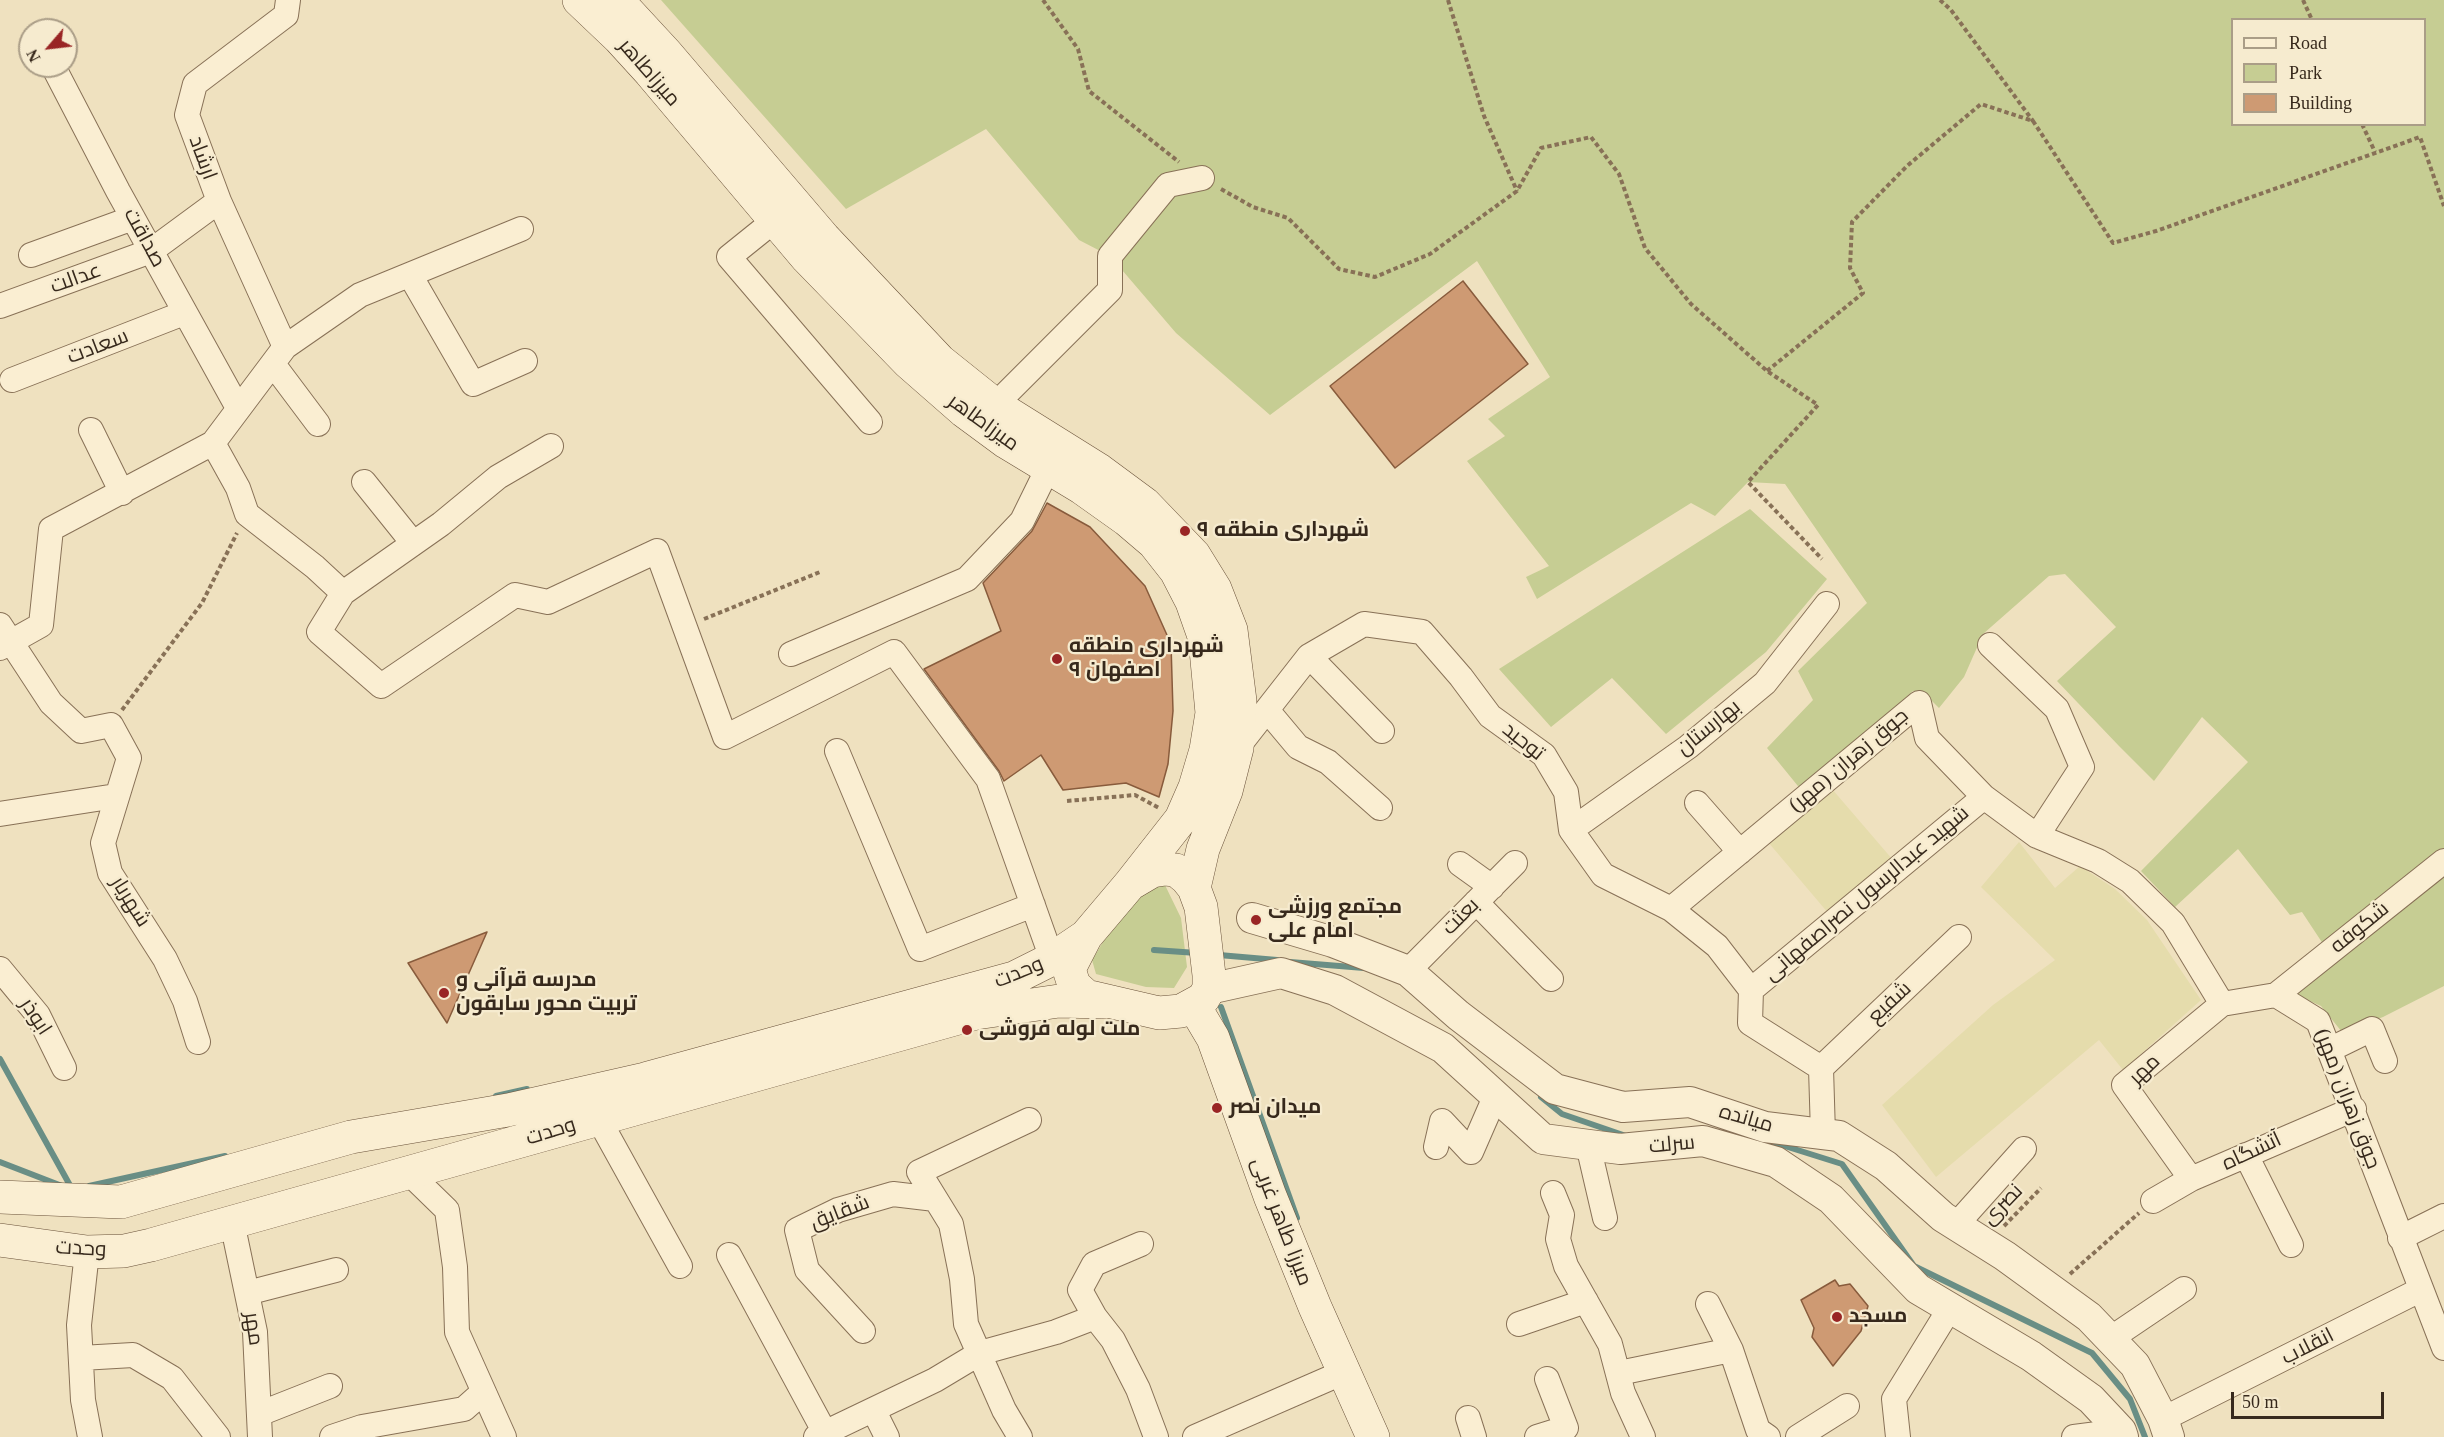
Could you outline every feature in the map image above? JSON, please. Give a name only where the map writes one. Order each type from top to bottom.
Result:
[{"type":"main road","name":"میرزاطاهر","points":[[579,0],[627,46],[775,220],[888,343],[930,383],[1006,442],[1110,507],[1154,543],[1176,571],[1192,602],[1205,639],[1212,713],[1206,750],[1181,819],[1130,884]]},
{"type":"main road","name":"میرزاطاهر","points":[[617,0],[666,53],[825,238],[940,361],[995,405],[1099,470],[1145,504],[1194,555],[1215,589],[1231,630],[1240,701],[1237,748],[1226,791],[1203,849],[1194,888]]},
{"type":"main road","points":[[1165,869],[1176,870],[1194,888],[1201,907],[1201,997],[1159,1013],[1102,1002],[1086,996],[1074,984],[1069,969],[1086,936],[1130,884],[1152,871],[1165,869]]},
{"type":"main road","name":"وحدت","points":[[0,1197],[121,1202],[314,1147],[388,1130],[508,1110],[645,1079],[1014,978],[1052,959],[1086,936]]},
{"type":"main road","name":"میرزا طاهر غربی","points":[[1201,997],[1213,1038],[1270,1196],[1373,1437]]},
{"type":"main road","name":"وحدت","points":[[0,1240],[87,1252],[124,1251],[403,1175],[976,1013],[1059,1001],[1102,1002]]},
{"type":"main road","points":[[388,1130],[371,1147],[374,1164],[403,1175]]},
{"type":"main road","points":[[314,1147],[343,1160],[335,1193]]},
{"type":"street","name":"ارشاد","points":[[288,0],[286,15],[195,84],[187,115],[279,355],[318,424]]},
{"type":"street","name":"صداقت","points":[[59,78],[184,313],[238,408]]},
{"type":"street","points":[[995,405],[1110,290],[1110,256],[1168,185],[1202,178]]},
{"type":"street","name":"عدالت","points":[[0,306],[151,251],[219,201]]},
{"type":"street","points":[[31,255],[133,218]]},
{"type":"street","points":[[775,220],[729,257],[870,422]]},
{"type":"street","points":[[111,724],[81,731],[51,703],[4,638],[41,625],[51,529],[213,443],[279,355],[360,295],[521,230]]},
{"type":"street","points":[[410,275],[473,384],[525,361]]},
{"type":"street","name":"سعادت","points":[[12,380],[184,313]]},
{"type":"street","points":[[91,430],[122,493]]},
{"type":"street","points":[[213,443],[238,488],[247,514],[315,567],[343,593]]},
{"type":"street","points":[[551,446],[498,477],[441,524],[343,593],[319,632],[381,686],[515,595],[548,602],[657,551],[725,737],[894,652],[988,779],[1052,959]]},
{"type":"street","points":[[791,654],[967,579],[1022,521],[1048,468]]},
{"type":"street","points":[[364,483],[413,543]]},
{"type":"street","name":"بهارستان","points":[[1571,830],[1688,747],[1765,682],[1827,604]]},
{"type":"street","name":"توحید","points":[[1237,748],[1309,656],[1364,624],[1422,632],[1461,677],[1490,716],[1544,755],[1566,792],[1571,830],[1603,875],[1671,909],[1717,946],[1751,990]]},
{"type":"street","points":[[1990,645],[2056,709],[2082,767],[2037,836]]},
{"type":"street","points":[[1309,656],[1382,731]]},
{"type":"street","name":"جوق زهران (مهر)","points":[[1671,909],[1919,703],[1927,738],[1984,797],[2037,836],[2098,861],[2130,880],[2173,923],[2222,1004]]},
{"type":"street","points":[[1267,710],[1298,747],[1328,762],[1380,808]]},
{"type":"street","name":"شهریار","points":[[111,724],[129,758],[103,843],[110,873],[165,959],[185,1002],[198,1042]]},
{"type":"street","points":[[837,751],[920,949],[1033,906]]},
{"type":"street","points":[[0,814],[116,796]]},
{"type":"street","name":"شهید عبدالرسول نصراصفهانی","points":[[1751,990],[1984,797]]},
{"type":"street","points":[[1697,803],[1740,852]]},
{"type":"street","name":"شکوفه","points":[[2276,995],[2444,861]]},
{"type":"street","name":"بعثت","points":[[1405,978],[1515,863]]},
{"type":"street","points":[[1460,864],[1551,979]]},
{"type":"street","name":"میانده","points":[[1252,918],[1284,956],[1333,942],[1405,978],[1555,1089],[1623,1107],[1690,1102],[1765,1127],[1839,1136],[1886,1166],[1956,1225],[2089,1317],[2135,1365],[2166,1428]]},
{"type":"street","name":"شفیع","points":[[1821,1068],[1959,937]]},
{"type":"street","points":[[1201,997],[1284,956]]},
{"type":"street","name":"سرلت","points":[[1284,956],[1335,990],[1443,1048],[1543,1139],[1620,1149],[1703,1141],[1776,1162],[1831,1199],[1918,1288],[2031,1356],[2091,1399],[2122,1434]]},
{"type":"street","name":"ابوذر","points":[[0,969],[38,1015],[64,1068]]},
{"type":"street","points":[[1390,1018],[1405,978]]},
{"type":"street","points":[[1751,990],[1750,1023],[1821,1068],[1823,1134]]},
{"type":"street","points":[[2222,1004],[2276,995]]},
{"type":"street","name":"جوق زهران (مهر)","points":[[2276,995],[2318,1021],[2354,1109],[2420,1290],[2438,1310],[2444,1348]]},
{"type":"street","name":"مهر","points":[[2191,1179],[2124,1085],[2222,1004]]},
{"type":"street","points":[[2329,1050],[2372,1029],[2385,1061]]},
{"type":"street","points":[[1436,1147],[1442,1121],[1471,1152],[1495,1097]]},
{"type":"street","name":"آتشگاه","points":[[2153,1201],[2191,1179],[2354,1109]]},
{"type":"street","points":[[598,1118],[680,1266]]},
{"type":"street","points":[[1020,1437],[1004,1410],[966,1324],[962,1279],[951,1224],[919,1172],[1029,1120]]},
{"type":"street","points":[[1588,1145],[1605,1218]]},
{"type":"street","points":[[1956,1225],[2024,1149]]},
{"type":"street","points":[[2246,1155],[2290,1245]]},
{"type":"street","points":[[403,1175],[447,1210],[455,1267],[457,1332],[482,1393],[504,1437]]},
{"type":"street","points":[[1553,1193],[1562,1215],[1558,1239],[1566,1266],[1610,1344],[1623,1393],[1643,1437]]},
{"type":"street","name":"شقایق","points":[[863,1331],[807,1270],[797,1230],[838,1210],[893,1194],[935,1199]]},
{"type":"street","points":[[2400,1238],[2444,1216]]},
{"type":"street","name":"مهر","points":[[232,1222],[255,1332],[260,1425]]},
{"type":"street","points":[[1141,1244],[1094,1264],[1080,1290],[1118,1350],[1138,1389],[1156,1437]]},
{"type":"street","points":[[87,1252],[79,1325],[83,1400],[90,1437]]},
{"type":"street","points":[[729,1255],[820,1434],[874,1411],[980,1353],[1056,1332],[1095,1317]]},
{"type":"street","points":[[247,1293],[336,1270]]},
{"type":"street","points":[[2110,1339],[2184,1288]]},
{"type":"street","name":"انقلاب","points":[[2166,1428],[2420,1290]]},
{"type":"street","points":[[1519,1324],[1586,1301]]},
{"type":"street","points":[[1708,1304],[1731,1350],[1758,1430],[1768,1437]]},
{"type":"street","points":[[1898,1437],[1894,1399],[1950,1308]]},
{"type":"street","points":[[1619,1373],[1731,1350]]},
{"type":"street","points":[[81,1358],[133,1355],[171,1378],[218,1437]]},
{"type":"street","points":[[1195,1437],[1344,1372]]},
{"type":"street","points":[[1537,1437],[1566,1428],[1547,1379]]},
{"type":"street","points":[[260,1425],[330,1386]]},
{"type":"street","points":[[332,1437],[362,1427],[399,1429],[464,1409],[482,1393]]},
{"type":"street","points":[[1798,1437],[1847,1406]]},
{"type":"street","points":[[874,1411],[887,1437]]},
{"type":"street","points":[[2074,1437],[2122,1434]]},
{"type":"path","points":[[1044,0],[1078,49],[1089,91],[1136,130],[1202,178],[1253,207],[1288,218],[1339,269],[1375,277],[1430,254],[1517,190],[1541,148],[1591,137],[1619,174],[1645,248],[1691,304],[1767,371],[1818,405],[1748,482],[1822,559]]},
{"type":"path","points":[[1448,0],[1484,116],[1517,190]]},
{"type":"path","points":[[1940,0],[1952,10],[2033,122],[2113,243],[2156,231],[2420,137],[2444,206]]},
{"type":"path","points":[[2303,0],[2311,18]]},
{"type":"path","points":[[1767,371],[1863,293],[1850,268],[1852,222],[1907,166],[1981,104],[2033,122]]},
{"type":"path","points":[[2363,126],[2375,152]]},
{"type":"path","points":[[111,724],[202,603],[247,514]]},
{"type":"path","points":[[684,626],[820,572]]},
{"type":"path","points":[[1067,801],[1135,795],[1181,819]]},
{"type":"path","name":"نصری","points":[[1986,1244],[2041,1188]]},
{"type":"path","points":[[2051,1290],[2153,1201]]},
{"type":"shaded area","points":[[1832,789],[1893,860],[1829,914],[1768,842]]},
{"type":"shaded area","points":[[2019,842],[2055,888],[2080,866],[2115,889],[2147,920],[2201,1000],[2123,1070],[2099,1040],[1936,1177],[1882,1105],[1993,1005],[2055,960],[1981,887]]},
{"type":"green space","points":[[661,0],[2444,0],[2444,986],[2383,1017],[2342,1032],[2321,1006],[2292,993],[2329,953],[2302,912],[2290,915],[2238,849],[2175,907],[2141,871],[2248,762],[2202,717],[2154,781],[2119,746],[2057,681],[2116,627],[2065,574],[2049,576],[1983,634],[1964,677],[1939,708],[1925,694],[1913,691],[1802,791],[1767,748],[1813,700],[1798,671],[1867,603],[1785,484],[1748,482],[1715,516],[1691,503],[1537,599],[1526,577],[1549,566],[1467,461],[1505,436],[1488,419],[1550,377],[1477,261],[1270,415],[1176,333],[1110,256],[1079,240],[986,129],[846,209]]},
{"type":"green space","points":[[1750,509],[1827,579],[1766,652],[1666,734],[1612,678],[1551,727],[1499,669]]},
{"type":"green space","points":[[1164,883],[1181,918],[1187,967],[1174,988],[1146,987],[1096,974],[1092,960],[1108,934],[1138,898]]},
{"type":"building","points":[[1463,281],[1528,364],[1395,468],[1330,386]]},
{"type":"building","name":"شهرداری منطقه ۹ اصفهان","points":[[1047,503],[1090,527],[1145,586],[1171,644],[1173,711],[1168,764],[1159,797],[1126,783],[1063,790],[1041,755],[1004,781],[924,669],[1001,631],[983,583],[1032,531]]},
{"type":"building","name":"مدرسه قرآنی و تربیت محور سابقون","points":[[487,932],[447,1023],[408,963]]},
{"type":"building","name":"مسجد","points":[[1835,1280],[1839,1286],[1850,1284],[1868,1306],[1861,1331],[1833,1366],[1812,1337],[1814,1328],[1801,1300]]},
{"type":"waterway","points":[[1154,950],[1197,953]]},
{"type":"waterway","points":[[1219,955],[1277,960]]},
{"type":"waterway","points":[[1290,962],[1364,968]]},
{"type":"waterway","points":[[1221,1007],[1297,1218]]},
{"type":"waterway","points":[[0,1059],[72,1189]]},
{"type":"waterway","points":[[496,1096],[527,1089]]},
{"type":"waterway","points":[[1541,1097],[1562,1114],[1626,1136]]},
{"type":"waterway","points":[[1772,1142],[1842,1164],[1914,1266],[2092,1353],[2130,1399],[2145,1437]]},
{"type":"waterway","points":[[89,1186],[225,1156]]},
{"type":"waterway","points":[[0,1162],[62,1186]]},
{"type":"place","name":"شهرداری منطقه ۹","points":[[1185,531]]},
{"type":"place","name":"شهرداری منطقه ۹ اصفهان","points":[[1057,659]]},
{"type":"place","name":"مجتمع ورزشی امام علی","points":[[1256,920]]},
{"type":"place","name":"مدرسه قرآنی و تربیت محور سابقون","points":[[444,993]]},
{"type":"place","name":"ملت لوله فروشی","points":[[967,1030]]},
{"type":"place","name":"میدان نصر","points":[[1217,1108]]},
{"type":"place","name":"مسجد","points":[[1837,1317]]}]
